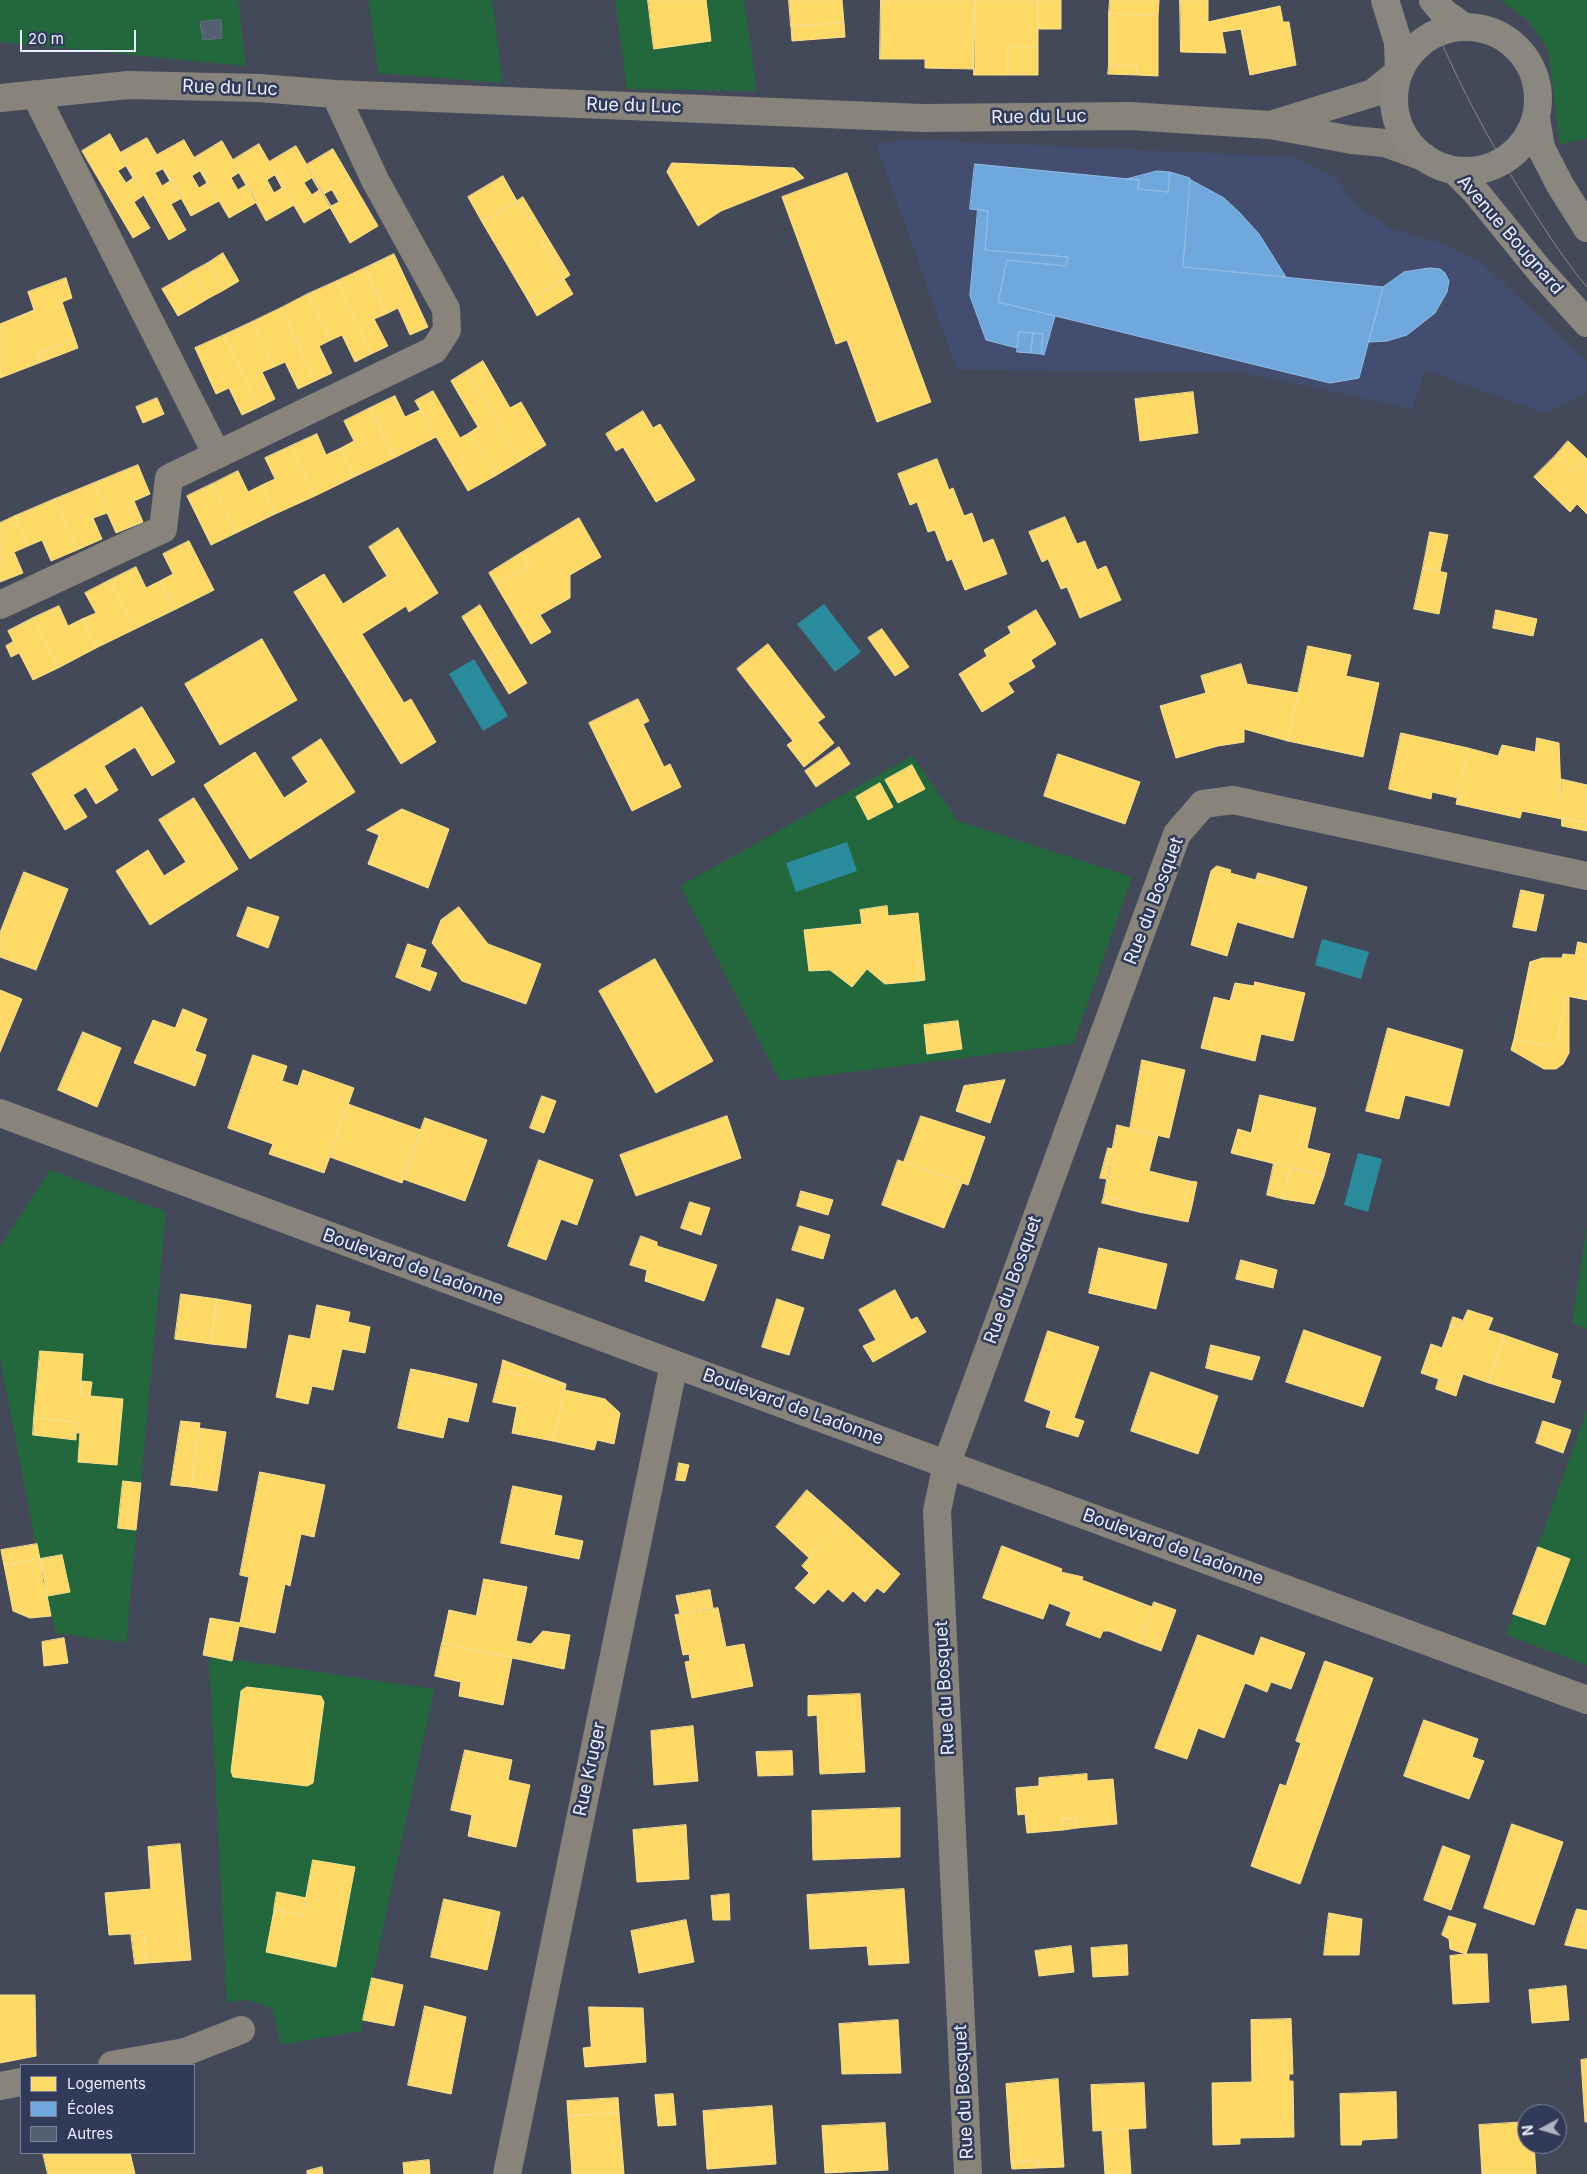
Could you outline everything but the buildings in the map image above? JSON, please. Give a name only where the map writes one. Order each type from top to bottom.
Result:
[{"type":"main road","name":"Avenue Bougnard","points":[[1385,0],[1398,42],[1399,72],[1394,96],[1397,119],[1407,140],[1424,157],[1438,166],[1454,170],[1479,170],[1501,162],[1529,136],[1536,118],[1539,97],[1535,76],[1525,56],[1510,41],[1488,29],[1463,26],[1436,32],[1420,42],[1408,56],[1399,72]]},
{"type":"main road","name":"Avenue Bougnard","points":[[1433,0],[1443,12],[1463,26]]},
{"type":"main road","name":"Avenue Bougnard","points":[[1536,118],[1541,148],[1560,185],[1587,228]]},
{"type":"main road","name":"Avenue Bougnard","points":[[1454,170],[1474,190],[1540,271],[1587,323]]},
{"type":"street","name":"Rue du Luc","points":[[1270,125],[1373,93],[1399,72]]},
{"type":"street","name":"Rue du Luc","points":[[0,98],[128,85],[259,88],[335,94],[922,118],[1130,116],[1270,125],[1352,140],[1385,143],[1424,157]]},
{"type":"street","points":[[35,94],[217,454]]},
{"type":"street","points":[[0,605],[163,530],[169,478],[434,350],[447,330],[446,309],[376,180],[335,94]]},
{"type":"street","name":"Rue du Bosquet","points":[[968,2174],[937,1511],[947,1463],[1177,834],[1203,804],[1233,800],[1587,876]]},
{"type":"street","name":"Boulevard de Ladonne","points":[[0,1113],[674,1364],[1587,1700]]},
{"type":"street","name":"Rue Kruger","points":[[506,2174],[674,1364]]},
{"type":"street","points":[[118,2064],[185,2052],[241,2030]]},
{"type":"street","points":[[0,2086],[20,2082]]},
{"type":"shaded area","points":[[922,140],[1293,157],[1335,177],[1357,206],[1391,229],[1440,243],[1482,263],[1587,362],[1587,392],[1544,413],[1425,370],[1412,409],[1238,371],[957,370],[876,143]]},
{"type":"shaded area","points":[[824,604],[861,652],[835,672],[797,624]]},
{"type":"shaded area","points":[[474,659],[508,716],[483,731],[449,674]]},
{"type":"shaded area","points":[[847,842],[857,871],[796,892],[786,863]]},
{"type":"shaded area","points":[[1322,939],[1369,952],[1361,979],[1315,965]]},
{"type":"shaded area","points":[[1358,1153],[1382,1159],[1368,1212],[1344,1205]]},
{"type":"green space","points":[[0,0],[238,0],[246,66],[0,42]]},
{"type":"green space","points":[[369,0],[492,0],[503,83],[378,73]]},
{"type":"green space","points":[[615,0],[744,0],[757,91],[627,89]]},
{"type":"green space","points":[[1500,0],[1587,0],[1587,139],[1560,144],[1548,49],[1528,20]]},
{"type":"green space","points":[[912,756],[958,821],[1132,877],[1073,1044],[780,1081],[680,886]]},
{"type":"green space","points":[[50,1170],[166,1212],[126,1643],[56,1633],[43,1582],[0,1358],[0,1247]]},
{"type":"green space","points":[[1587,1226],[1587,1329],[1572,1323]]},
{"type":"green space","points":[[1587,1410],[1587,1665],[1506,1635]]},
{"type":"green space","points":[[209,1656],[434,1689],[361,2031],[281,2045],[272,2008],[248,2000],[227,2002]]},
{"type":"tram line","points":[[1424,0],[1446,54],[1500,156],[1550,237],[1587,287]]}]
